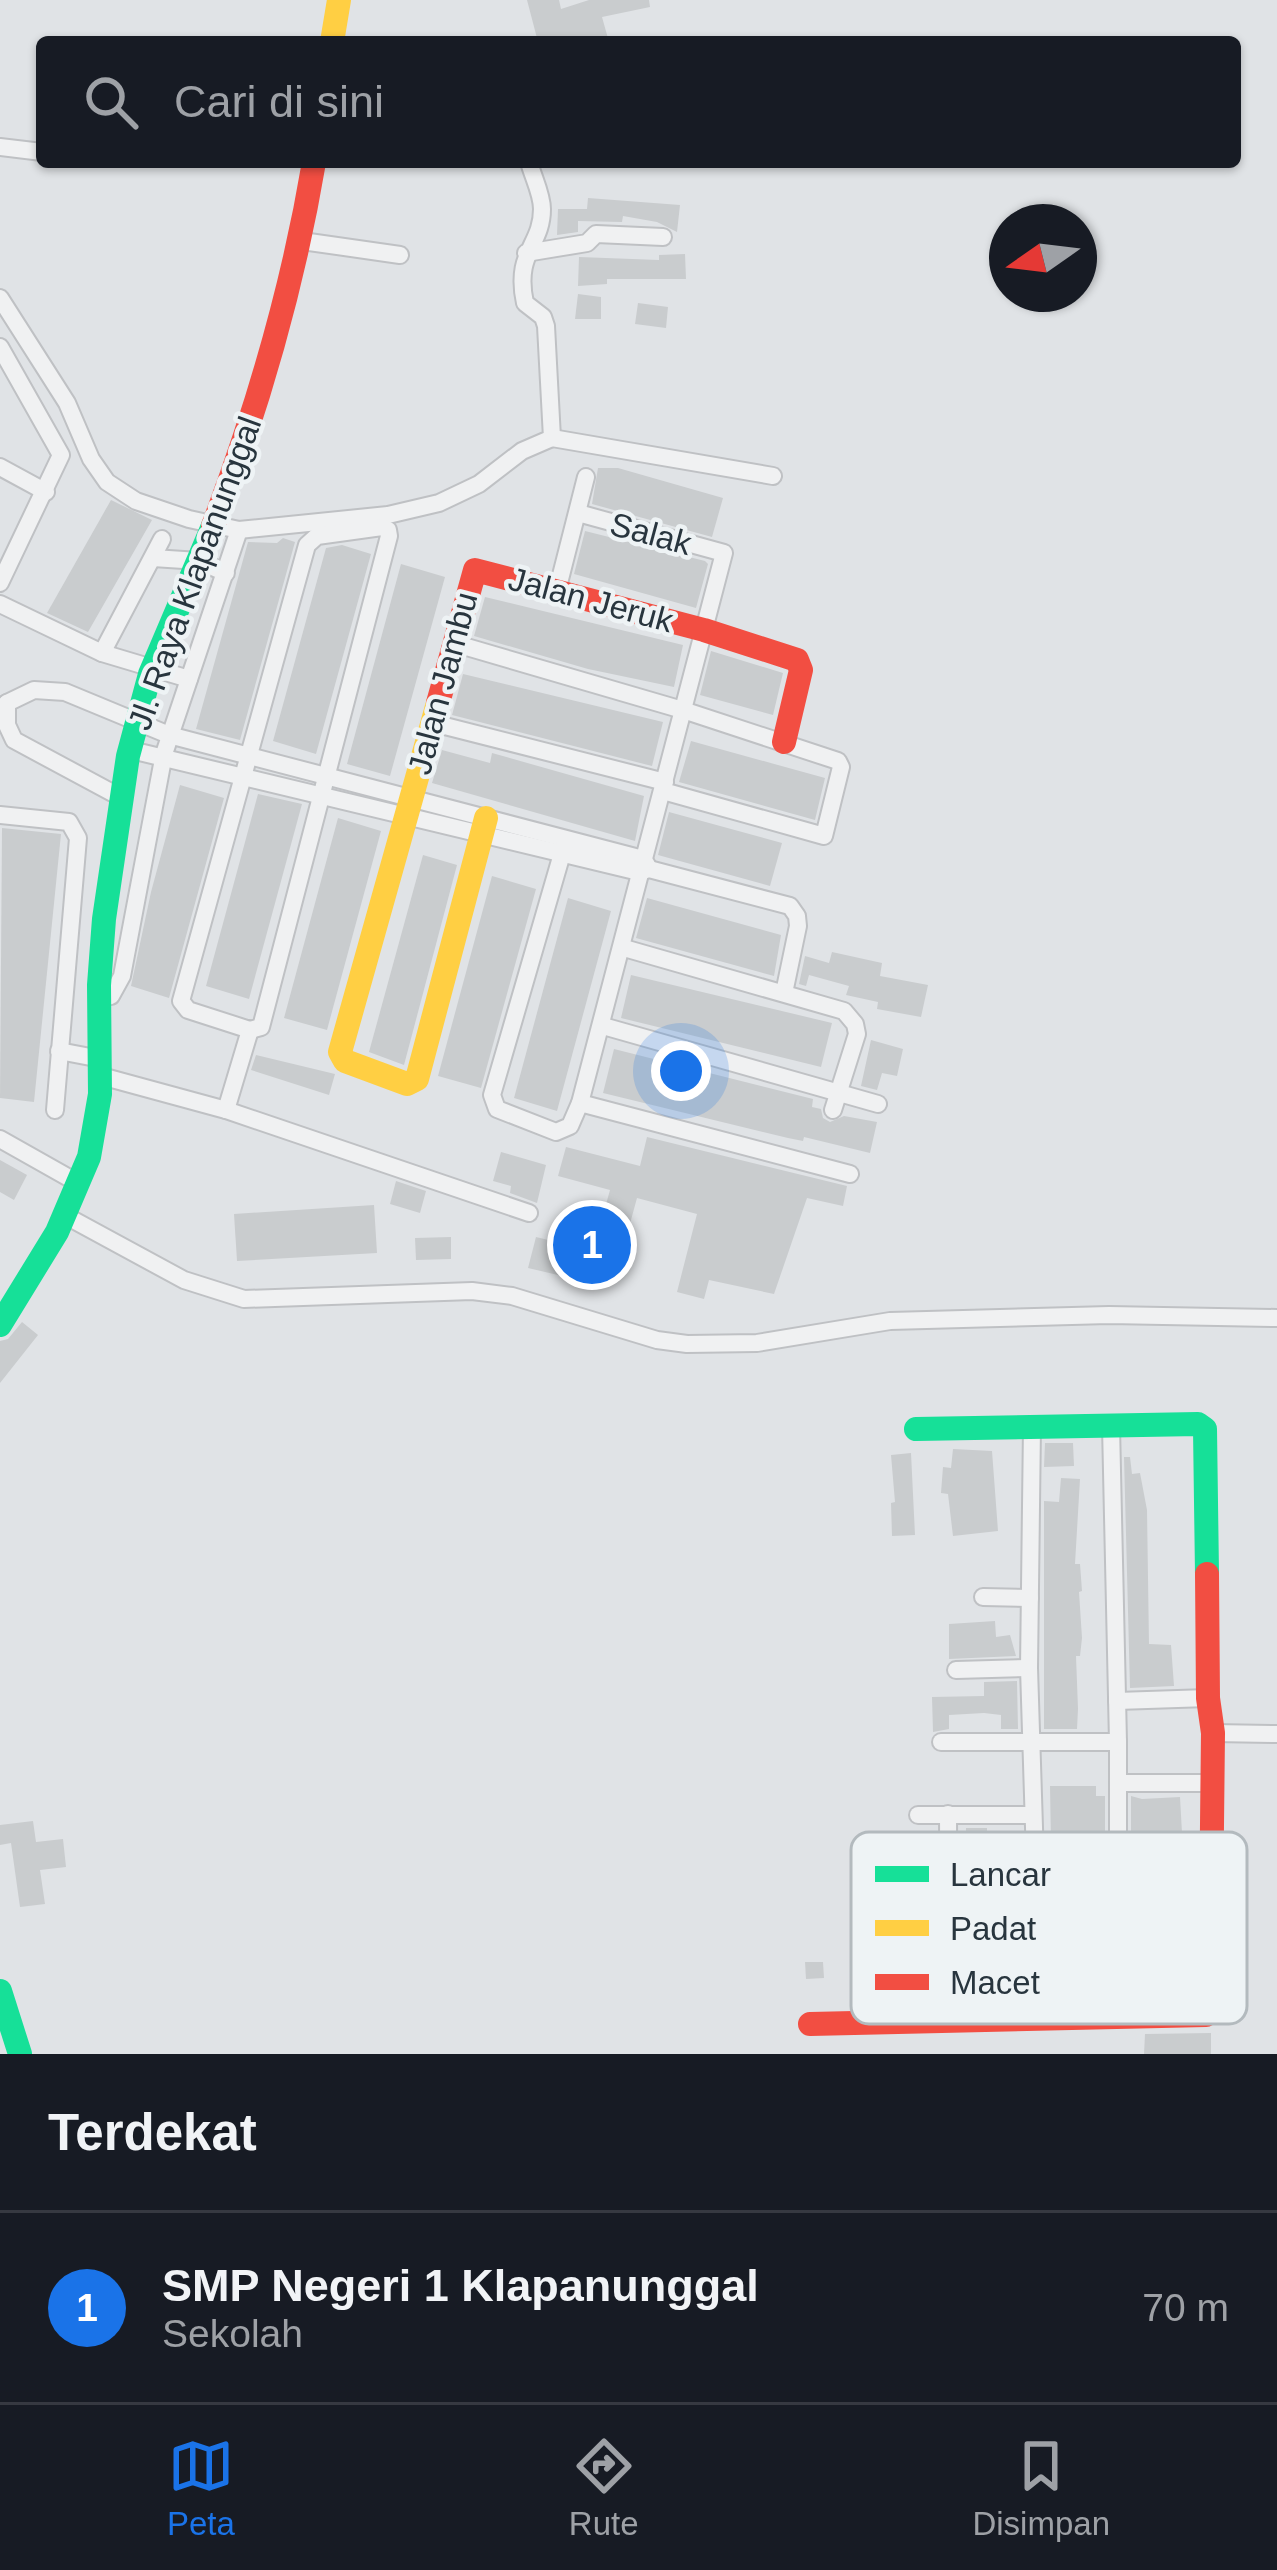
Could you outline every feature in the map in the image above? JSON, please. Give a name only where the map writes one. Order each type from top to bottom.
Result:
[{"type":"street","points":[[333,36],[338,0]]},
{"type":"street","points":[[0,147],[36,151]]},
{"type":"street","name":"Jl. Raya Klapanunggal","points":[[1,1320],[67,1216],[96,1131],[103,915],[135,722],[153,666],[200,561],[226,527],[302,241],[313,168]]},
{"type":"street","points":[[531,168],[542,211],[521,280],[525,303],[543,317],[546,326],[552,438]]},
{"type":"street","points":[[526,253],[587,243],[596,234],[663,237]]},
{"type":"street","points":[[302,241],[400,255]]},
{"type":"street","points":[[0,298],[67,403],[91,459],[107,482],[136,501],[226,527],[388,515],[439,503],[479,484],[522,451],[552,438],[773,476]]},
{"type":"street","points":[[0,346],[61,454],[0,583]]},
{"type":"street","points":[[0,371],[23,384]]},
{"type":"street","points":[[0,467],[46,492]]},
{"type":"street","points":[[557,591],[586,477]]},
{"type":"street","name":"Salak","points":[[578,513],[724,553],[704,630]]},
{"type":"street","points":[[99,998],[110,996],[122,976],[164,754],[226,573],[226,527]]},
{"type":"street","points":[[388,530],[261,1027],[250,1030],[188,1010],[181,1001],[251,754],[307,544],[317,536],[388,530]]},
{"type":"street","points":[[102,653],[162,538]]},
{"type":"street","points":[[153,558],[200,561],[226,573]]},
{"type":"street","name":"Jalan Jeruk","points":[[478,569],[797,660],[801,670],[784,742]]},
{"type":"street","name":"Jalan Jambu","points":[[478,569],[472,575],[340,1052],[345,1061],[407,1084],[417,1079],[483,826]]},
{"type":"street","points":[[0,604],[102,653],[190,679]]},
{"type":"street","points":[[564,847],[492,1095],[497,1109],[556,1132],[570,1126],[603,1026],[704,630]]},
{"type":"street","points":[[434,723],[824,836],[841,766],[838,761],[453,643]]},
{"type":"street","points":[[120,797],[14,740],[3,700],[51,688],[169,735],[251,754],[325,786]]},
{"type":"street","points":[[131,750],[244,775],[325,786],[790,906],[798,926],[784,993]]},
{"type":"street","points":[[0,815],[69,822],[76,829],[55,1110]]},
{"type":"street","points":[[624,948],[844,1011],[855,1024],[854,1047],[836,1101]]},
{"type":"street","points":[[603,1026],[836,1101],[878,1104]]},
{"type":"street","points":[[226,1110],[250,1030]]},
{"type":"street","points":[[59,1051],[529,1213]]},
{"type":"street","points":[[580,1103],[850,1174]]},
{"type":"street","points":[[0,1139],[78,1183]]},
{"type":"street","points":[[67,1216],[184,1280],[244,1299],[472,1291],[512,1296],[657,1340],[687,1344],[757,1343],[890,1322],[1109,1315],[1277,1318]]},
{"type":"street","points":[[916,1430],[1198,1424],[1205,1430],[1212,1832]]},
{"type":"street","points":[[1032,1426],[1032,1832]]},
{"type":"street","points":[[1112,1426],[1118,1832]]},
{"type":"street","points":[[983,1597],[1030,1598]]},
{"type":"street","points":[[956,1670],[1029,1667]]},
{"type":"street","points":[[1117,1701],[1208,1698]]},
{"type":"street","points":[[1213,1733],[1277,1734]]},
{"type":"street","points":[[941,1742],[1118,1742]]},
{"type":"street","points":[[1118,1783],[1212,1783]]},
{"type":"street","points":[[918,1814],[1031,1815]]},
{"type":"street","points":[[948,1814],[948,1832]]},
{"type":"street","points":[[0,1991],[20,2054]]},
{"type":"street","points":[[810,2024],[851,2022]]},
{"type":"building","points":[[527,0],[559,0],[561,9],[589,0],[649,0],[650,7],[602,17],[607,36],[536,36]]},
{"type":"building","points":[[588,198],[680,205],[677,232],[657,222],[623,216],[622,222],[578,221],[578,232],[557,235],[558,209],[587,209]]},
{"type":"building","points":[[685,254],[686,279],[607,279],[607,284],[578,286],[579,257],[659,260],[659,255]]},
{"type":"building","points":[[578,294],[601,297],[601,319],[575,319]]},
{"type":"building","points":[[638,303],[668,307],[666,328],[635,324]]},
{"type":"building","points":[[598,468],[618,468],[723,498],[712,537],[592,504]]},
{"type":"building","points":[[111,500],[152,520],[88,632],[47,613]]},
{"type":"building","points":[[585,531],[705,561],[696,608],[574,574]]},
{"type":"building","points":[[283,538],[295,542],[240,740],[196,729],[248,542],[277,543]]},
{"type":"building","points":[[342,545],[371,554],[316,754],[273,741],[326,548]]},
{"type":"building","points":[[401,564],[445,577],[390,776],[347,764]]},
{"type":"building","points":[[485,597],[683,645],[674,687],[588,669],[474,636]]},
{"type":"building","points":[[711,651],[783,673],[773,715],[700,695]]},
{"type":"building","points":[[463,674],[663,722],[652,766],[452,715]]},
{"type":"building","points":[[691,741],[825,778],[815,820],[679,782]]},
{"type":"building","points":[[442,750],[490,763],[492,753],[644,796],[635,841],[432,783]]},
{"type":"building","points":[[180,785],[224,798],[169,998],[131,986]]},
{"type":"building","points":[[258,794],[302,804],[249,999],[206,986]]},
{"type":"building","points":[[669,812],[782,843],[770,886],[658,855]]},
{"type":"building","points":[[338,818],[381,831],[327,1030],[284,1018]]},
{"type":"building","points":[[2,828],[61,834],[34,1102],[0,1098]]},
{"type":"building","points":[[423,855],[457,865],[404,1065],[369,1052]]},
{"type":"building","points":[[492,876],[536,889],[481,1088],[438,1076]]},
{"type":"building","points":[[568,898],[611,911],[557,1111],[514,1098]]},
{"type":"building","points":[[647,898],[781,935],[774,976],[636,938]]},
{"type":"building","points":[[832,952],[882,963],[880,976],[928,985],[921,1017],[877,1009],[878,1002],[846,995],[849,986],[809,975],[806,986],[799,984],[805,956],[829,963]]},
{"type":"building","points":[[631,975],[832,1023],[821,1067],[621,1018]]},
{"type":"building","points":[[871,1040],[903,1049],[897,1076],[882,1073],[877,1090],[861,1086]]},
{"type":"building","points":[[614,1049],[813,1099],[812,1107],[821,1109],[830,1122],[844,1116],[877,1122],[870,1153],[603,1093]]},
{"type":"building","points":[[256,1055],[335,1074],[329,1095],[251,1070]]},
{"type":"building","points":[[647,1137],[847,1186],[843,1206],[807,1198],[774,1294],[709,1280],[704,1299],[677,1292],[697,1214],[637,1198],[616,1275],[578,1265],[575,1279],[528,1268],[536,1237],[593,1251],[610,1190],[558,1176],[566,1147],[640,1166]]},
{"type":"building","points":[[501,1152],[546,1165],[537,1203],[493,1181]]},
{"type":"building","points":[[0,1160],[27,1175],[14,1200],[0,1192]]},
{"type":"building","points":[[396,1181],[426,1191],[420,1213],[390,1204]]},
{"type":"building","points":[[374,1205],[377,1253],[237,1261],[234,1214]]},
{"type":"building","points":[[451,1237],[451,1259],[416,1260],[415,1238]]},
{"type":"building","points":[[22,1322],[38,1335],[0,1383],[0,1341],[8,1339]]},
{"type":"building","points":[[1045,1443],[1073,1443],[1074,1466],[1044,1467]]},
{"type":"building","points":[[953,1449],[992,1451],[998,1531],[953,1536],[948,1494],[941,1493],[943,1467],[951,1468]]},
{"type":"building","points":[[911,1453],[915,1535],[892,1536],[891,1455]]},
{"type":"building","points":[[1124,1457],[1130,1457],[1132,1474],[1140,1473],[1147,1510],[1149,1644],[1171,1645],[1174,1686],[1130,1688]]},
{"type":"building","points":[[1061,1478],[1080,1479],[1075,1564],[1080,1564],[1082,1591],[1082,1638],[1080,1656],[1076,1656],[1077,1729],[1044,1729],[1044,1501],[1059,1502]]},
{"type":"building","points":[[995,1621],[996,1637],[1010,1635],[1016,1656],[949,1659],[949,1624]]},
{"type":"building","points":[[1017,1681],[1018,1729],[1001,1729],[1001,1715],[984,1713],[949,1715],[949,1729],[933,1732],[932,1697],[984,1696],[984,1682]]},
{"type":"building","points":[[1050,1786],[1096,1786],[1096,1796],[1105,1796],[1105,1832],[1051,1832]]},
{"type":"building","points":[[1131,1796],[1180,1797],[1182,1832],[1131,1832]]},
{"type":"building","points":[[33,1821],[36,1842],[63,1839],[66,1867],[40,1870],[45,1904],[20,1907],[11,1843],[0,1845],[0,1825]]},
{"type":"building","points":[[805,1962],[823,1962],[824,1978],[806,1979]]},
{"type":"building","points":[[1211,2033],[1211,2054],[1144,2054],[1145,2034]]},
{"type":"traffic: fast","points":[[0,1325],[57,1232],[89,1157],[100,1094],[104,919],[128,756],[150,674],[213,526]]},
{"type":"traffic: fast","points":[[916,1429],[1198,1424],[1205,1429],[1207,1574]]},
{"type":"traffic: fast","points":[[0,1991],[20,2054]]},
{"type":"traffic: slow","points":[[333,36],[339,0]]},
{"type":"traffic: slow","points":[[438,703],[340,1052],[345,1061],[407,1084],[417,1079],[486,818]]},
{"type":"traffic: jam","points":[[213,526],[272,346],[313,168]]},
{"type":"traffic: jam","points":[[438,703],[475,570],[704,630],[797,660],[801,670],[784,742]]},
{"type":"traffic: jam","points":[[1207,1574],[1212,1832]]},
{"type":"traffic: jam","points":[[810,2024],[851,2023]]},
{"type":"place","name":"SMP Negeri 1 Klapanunggal","points":[[592,1245]]}]
